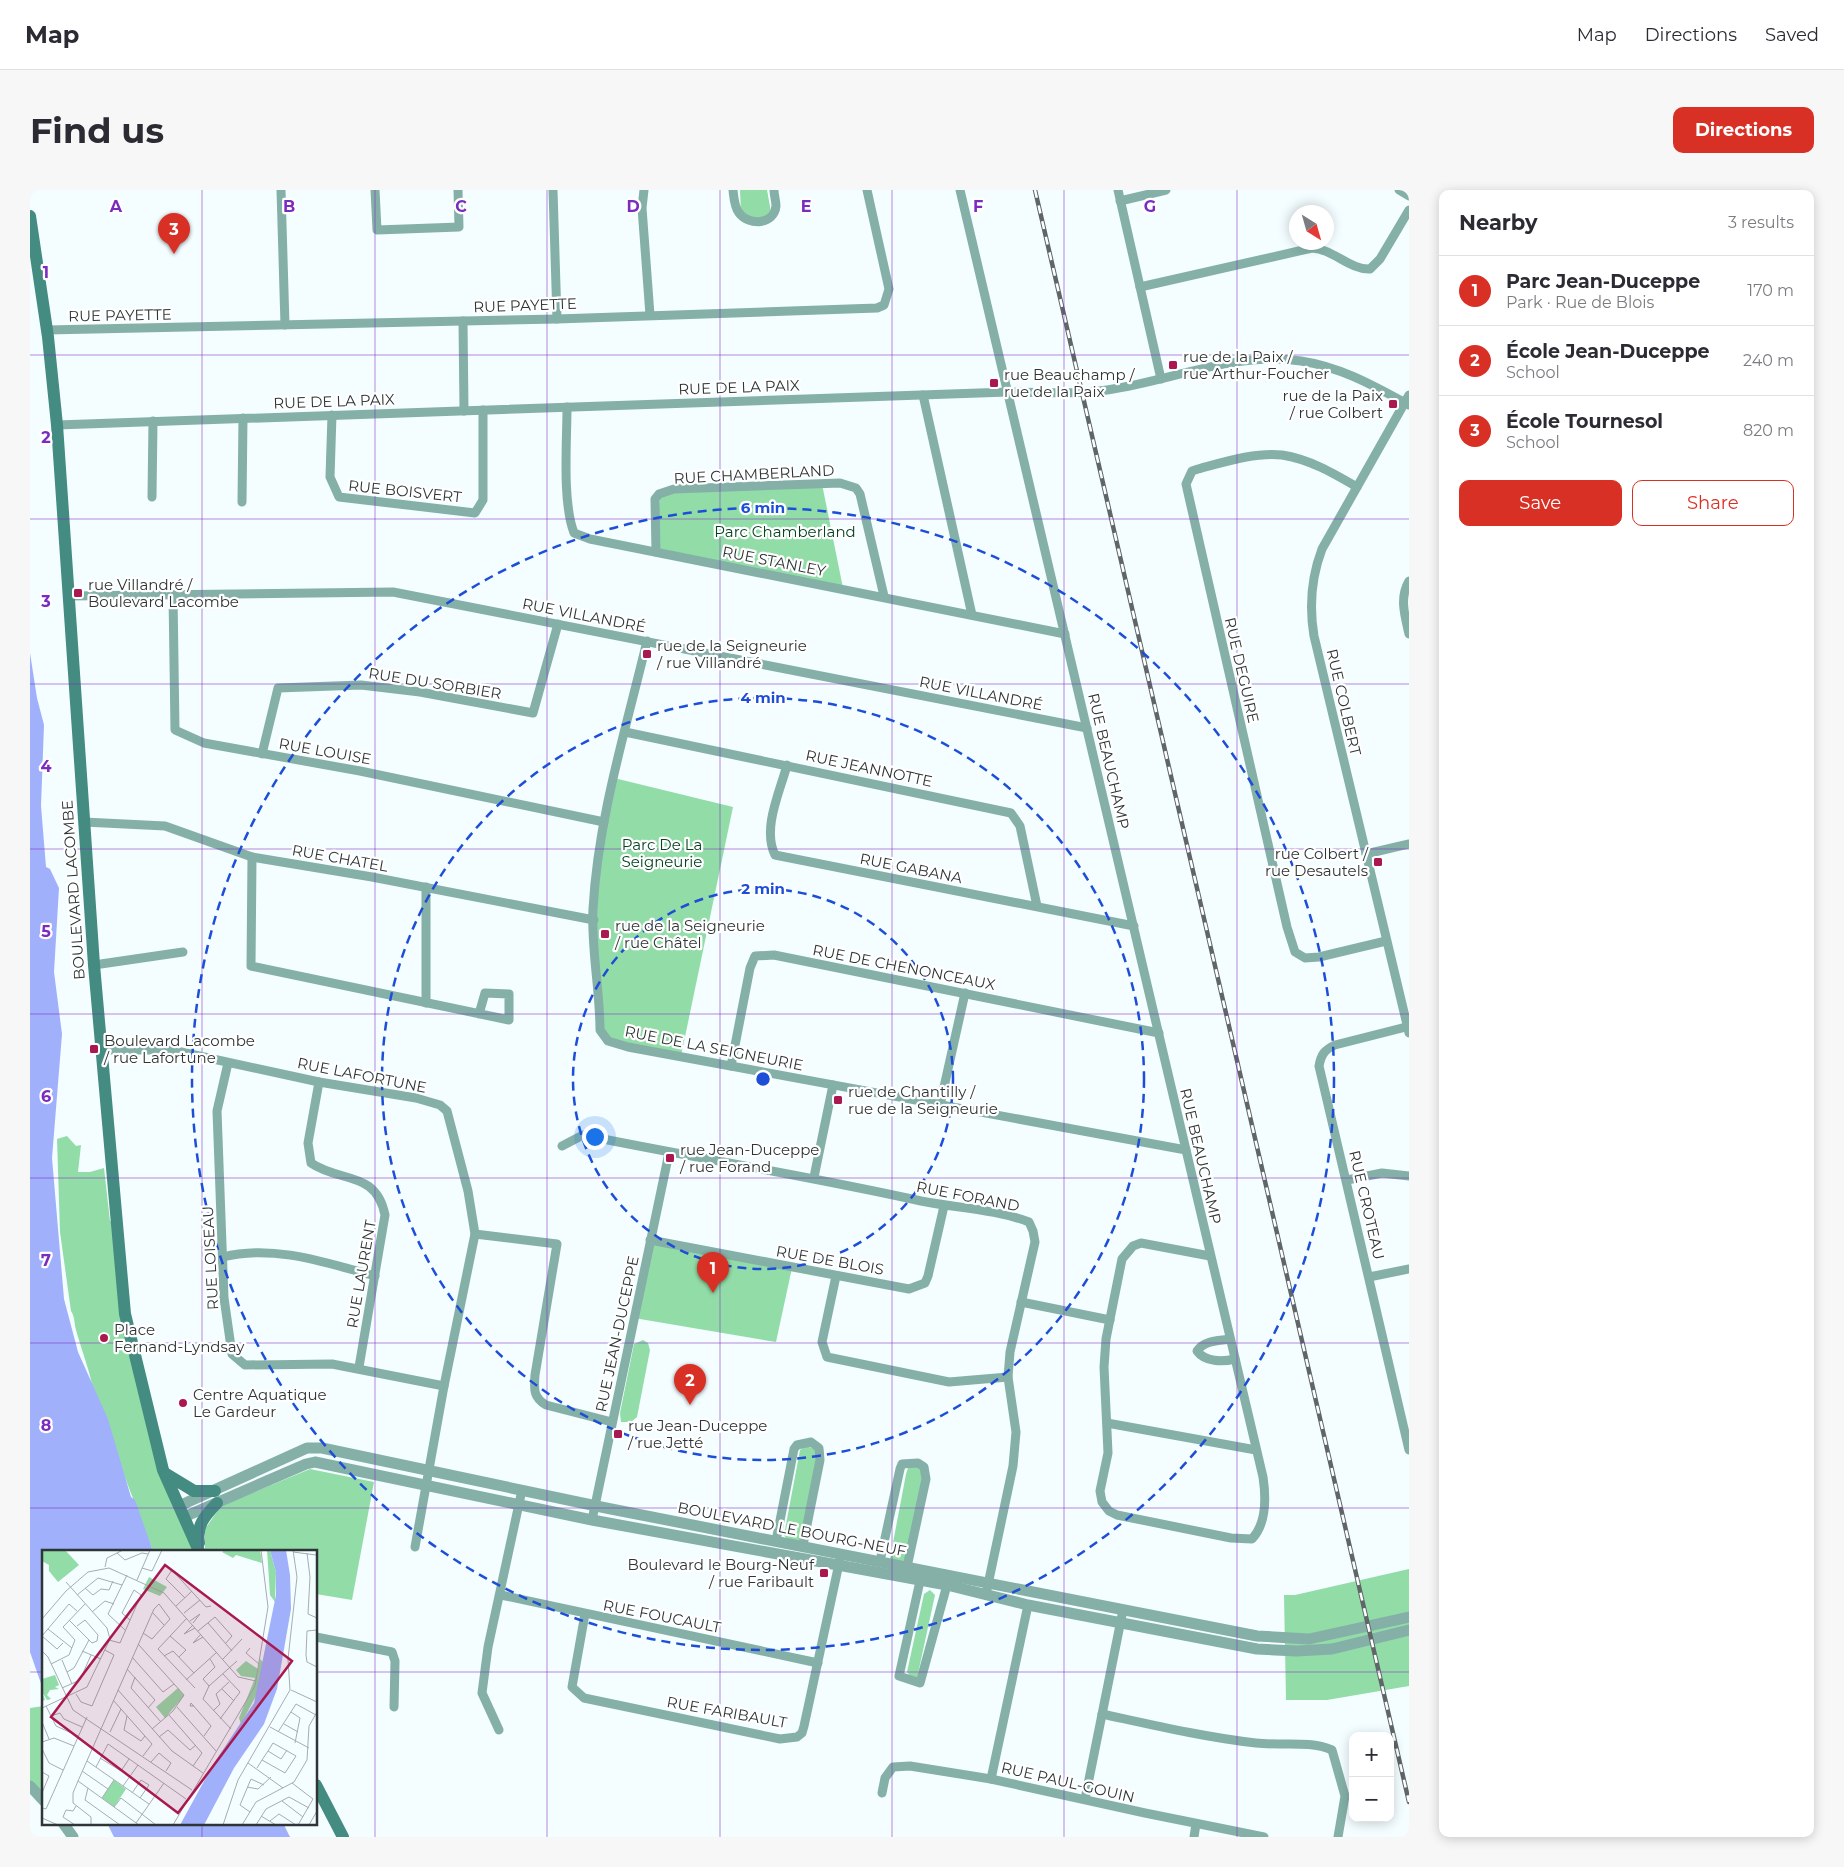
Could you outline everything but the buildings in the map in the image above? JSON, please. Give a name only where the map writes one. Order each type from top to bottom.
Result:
[{"type":"main road","name":"BOULEVARD LACOMBE","points":[[30,216],[47,330],[57,425],[94,965],[125,1314],[164,1473],[199,1550]]},
{"type":"main road","points":[[164,1473],[194,1491],[216,1497],[198,1529],[199,1550]]},
{"type":"main road","points":[[318,1788],[343,1837]]},
{"type":"street","points":[[281,190],[285,325]]},
{"type":"street","points":[[375,190],[377,230],[459,227],[458,190]]},
{"type":"street","points":[[553,190],[557,318]]},
{"type":"street","points":[[644,190],[642,208],[650,315]]},
{"type":"street","points":[[733,190],[734,204],[739,213],[746,220],[756,222],[765,221],[774,214],[776,206],[774,190]]},
{"type":"street","name":"RUE PAYETTE","points":[[47,330],[463,321],[877,308],[884,305],[889,289],[867,190]]},
{"type":"street","name":"RUE BEAUCHAMP","points":[[960,190],[1266,1493],[1259,1531],[1252,1538],[1231,1538],[1117,1515],[1109,1511],[1102,1502],[1100,1491],[1108,1452],[1107,1423]]},
{"type":"street","points":[[1118,190],[1161,378]]},
{"type":"street","points":[[1120,201],[1166,190]]},
{"type":"street","points":[[1399,190],[1409,196]]},
{"type":"street","points":[[1140,287],[1312,248],[1328,251],[1361,268],[1370,269],[1380,259],[1409,210]]},
{"type":"street","points":[[463,321],[464,411]]},
{"type":"street","name":"RUE DE LA PAIX","points":[[57,425],[567,406],[1106,390],[1242,360],[1292,360],[1321,365],[1345,372],[1408,401]]},
{"type":"street","points":[[923,395],[972,615]]},
{"type":"street","name":"RUE COLBERT","points":[[1408,401],[1357,487],[1318,559],[1311,588],[1311,613],[1314,636],[1408,1030]]},
{"type":"street","name":"RUE STANLEY","points":[[567,406],[567,476],[570,523],[574,533],[590,539],[884,596],[1065,634]]},
{"type":"street","name":"RUE BOISVERT","points":[[332,416],[330,477],[339,497],[475,513],[484,500],[483,410]]},
{"type":"street","points":[[242,502],[243,418]]},
{"type":"street","points":[[152,497],[153,421]]},
{"type":"street","name":"RUE DEGUIRE","points":[[1357,487],[1311,463],[1281,455],[1252,457],[1198,469],[1192,471],[1186,484],[1287,927],[1295,952],[1305,958],[1319,957],[1386,941]]},
{"type":"street","name":"RUE CHAMBERLAND","points":[[656,552],[655,499],[659,494],[674,489],[840,483],[856,488],[860,494],[884,596]]},
{"type":"street","points":[[1409,581],[1405,590],[1403,606],[1409,634]]},
{"type":"street","name":"RUE VILLANDRÉ","points":[[69,596],[386,591],[1087,728]]},
{"type":"street","name":"RUE LOUISE","points":[[173,595],[175,730],[204,743],[604,822]]},
{"type":"street","name":"RUE DU SORBIER","points":[[262,754],[278,688],[361,684],[420,692],[533,713],[558,624]]},
{"type":"street","name":"RUE DE LA SEIGNEURIE","points":[[647,642],[604,822],[596,882],[594,920],[600,1030],[608,1041],[628,1047],[1186,1150]]},
{"type":"street","name":"RUE JEANNOTTE","points":[[625,732],[1011,813],[1020,826],[1036,906]]},
{"type":"street","name":"RUE GABANA","points":[[787,765],[770,828],[771,846],[775,855],[1134,926]]},
{"type":"street","name":"RUE CHATEL","points":[[84,822],[165,826],[252,857],[426,887],[594,920]]},
{"type":"street","points":[[1366,854],[1409,844]]},
{"type":"street","points":[[252,857],[251,966],[479,1014]]},
{"type":"street","points":[[426,887],[426,1003]]},
{"type":"street","points":[[94,965],[183,952]]},
{"type":"street","name":"RUE DE CHENONCEAUX","points":[[731,1066],[750,968],[755,956],[774,954],[1159,1033]]},
{"type":"street","points":[[940,1105],[965,993]]},
{"type":"street","name":"RUE CROTEAU","points":[[1408,1030],[1334,1045],[1321,1056],[1320,1066],[1409,1450]]},
{"type":"street","name":"RUE LAFORTUNE","points":[[101,1050],[172,1050],[320,1082],[416,1098],[440,1105],[447,1111],[468,1191],[475,1234],[425,1484],[415,1547]]},
{"type":"street","name":"RUE LOISEAU","points":[[228,1063],[217,1111],[227,1325],[232,1354],[237,1361],[245,1365],[303,1363],[359,1368],[444,1386]]},
{"type":"street","name":"RUE LAURENT","points":[[320,1082],[308,1143],[311,1163],[322,1171],[368,1184],[383,1203],[385,1215],[359,1368]]},
{"type":"street","points":[[814,1178],[833,1085]]},
{"type":"street","name":"RUE FORAND","points":[[562,1146],[583,1136],[814,1178],[944,1206],[988,1212],[1029,1222],[1034,1231],[1035,1242],[1010,1352],[1008,1377],[1016,1416],[1016,1440],[1009,1490],[988,1589]]},
{"type":"street","name":"RUE JEAN-DUCEPPE","points":[[592,1520],[669,1153]]},
{"type":"street","points":[[1347,1180],[1382,1173],[1409,1176]]},
{"type":"street","name":"RUE DE BLOIS","points":[[650,1240],[909,1289],[925,1283],[932,1267],[944,1206]]},
{"type":"street","points":[[475,1234],[557,1244],[535,1375],[534,1392],[540,1401],[546,1405],[612,1422]]},
{"type":"street","points":[[1210,1256],[1141,1243],[1133,1246],[1122,1259],[1110,1320],[1104,1367],[1107,1423],[1256,1450]]},
{"type":"street","points":[[223,1257],[237,1254],[271,1253],[322,1262],[375,1276]]},
{"type":"street","points":[[1369,1277],[1409,1268]]},
{"type":"street","points":[[836,1276],[822,1342],[827,1357],[834,1360],[949,1382],[1008,1377]]},
{"type":"street","points":[[1021,1302],[1110,1320]]},
{"type":"street","points":[[1230,1339],[1209,1342],[1201,1345],[1197,1351],[1201,1356],[1207,1358],[1226,1361],[1235,1359]]},
{"type":"street","points":[[776,1541],[794,1449],[800,1444],[812,1442],[819,1448],[820,1455],[802,1546]]},
{"type":"street","name":"BOULEVARD LE BOURG-NEUF","points":[[216,1497],[307,1448],[322,1448],[595,1505],[880,1561],[988,1589],[1028,1605],[1257,1649],[1279,1651],[1332,1649],[1409,1630]]},
{"type":"street","name":"BOULEVARD LE BOURG-NEUF","points":[[182,1512],[216,1497],[315,1462],[592,1520],[838,1567],[920,1581],[988,1589],[1123,1610],[1275,1639],[1309,1639],[1409,1617]]},
{"type":"street","points":[[880,1561],[900,1469],[906,1463],[918,1463],[924,1467],[926,1479],[907,1567]]},
{"type":"street","points":[[499,1730],[482,1693],[488,1648],[522,1490]]},
{"type":"street","name":"RUE FARIBAULT","points":[[585,1614],[572,1687],[584,1698],[780,1739],[792,1738],[802,1733],[804,1726],[842,1553]]},
{"type":"street","points":[[920,1581],[899,1676],[920,1683],[947,1585]]},
{"type":"street","name":"RUE FOUCAULT","points":[[500,1595],[818,1663]]},
{"type":"street","points":[[991,1779],[1028,1605]]},
{"type":"street","points":[[1085,1799],[1123,1610]]},
{"type":"street","points":[[318,1637],[392,1652],[395,1661],[394,1707]]},
{"type":"street","points":[[1102,1714],[1221,1739],[1266,1745],[1322,1745],[1332,1750],[1345,1796],[1338,1837]]},
{"type":"street","name":"RUE PAUL-GOUIN","points":[[882,1793],[885,1778],[894,1767],[910,1766],[991,1779],[1264,1837]]},
{"type":"street","points":[[30,1786],[42,1799]]},
{"type":"street","points":[[64,1824],[73,1837]]},
{"type":"street","points":[[1194,1837],[1196,1824]]},
{"type":"green space","points":[[740,190],[767,190],[771,212],[760,219],[741,213]]},
{"type":"green space","name":"Parc Chamberland","points":[[822,484],[843,588],[656,552],[660,494]]},
{"type":"green space","name":"Parc De La Seigneurie","points":[[614,778],[733,807],[681,1056],[627,1048],[602,1035],[593,908]]},
{"type":"green space","points":[[67,1136],[76,1146],[81,1145],[78,1172],[90,1172],[104,1168],[110,1221],[116,1220],[125,1314],[153,1435],[199,1550],[153,1550],[94,1396],[89,1371],[71,1311],[60,1232],[57,1139]]},
{"type":"green space","points":[[650,1240],[792,1268],[776,1342],[634,1318]]},
{"type":"green space","points":[[643,1340],[648,1343],[650,1350],[637,1417],[631,1422],[621,1422],[620,1413],[634,1344]]},
{"type":"green space","points":[[806,1446],[815,1449],[818,1455],[801,1540],[795,1543],[787,1540],[784,1535],[800,1450]]},
{"type":"green space","points":[[914,1466],[922,1469],[923,1479],[906,1558],[902,1563],[890,1559],[906,1474],[908,1468]]},
{"type":"green space","points":[[310,1469],[374,1482],[352,1600],[318,1594],[318,1550],[205,1550],[205,1529],[221,1506]]},
{"type":"green space","points":[[1409,1569],[1409,1686],[1327,1700],[1286,1700],[1284,1595],[1295,1595]]},
{"type":"green space","points":[[930,1590],[935,1595],[917,1678],[912,1678],[907,1672],[924,1594]]},
{"type":"green space","points":[[42,1706],[42,1799],[30,1786],[30,1708]]},
{"type":"water","points":[[30,653],[37,698],[44,725],[41,806],[46,867],[50,869],[59,888],[54,972],[62,1034],[52,1158],[64,1299],[78,1352],[108,1419],[131,1497],[135,1500],[153,1550],[42,1550],[42,1686],[30,1652]]},
{"type":"water","points":[[108,1824],[284,1824],[290,1837],[114,1837]]},
{"type":"railway","points":[[1035,190],[1409,1802]]},
{"type":"place","name":"École Tournesol","points":[[174,254]]},
{"type":"place","name":"rue de la Paix / rue Arthur-Foucher","points":[[1173,365]]},
{"type":"place","name":"rue Beauchamp / rue de la Paix","points":[[994,383]]},
{"type":"place","name":"rue de la Paix / rue Colbert","points":[[1393,404]]},
{"type":"place","name":"rue Villandré / Boulevard Lacombe","points":[[78,593]]},
{"type":"place","name":"rue de la Seigneurie / rue Villandré","points":[[647,654]]},
{"type":"place","name":"rue Colbert / rue Desautels","points":[[1378,862]]},
{"type":"place","name":"rue de la Seigneurie / rue Châtel","points":[[605,934]]},
{"type":"place","name":"Boulevard Lacombe / rue Lafortune","points":[[94,1049]]},
{"type":"place","name":"rue de Chantilly / rue de la Seigneurie","points":[[838,1100]]},
{"type":"place","name":"rue Jean-Duceppe / rue Forand","points":[[670,1158]]},
{"type":"place","name":"Parc Jean-Duceppe","points":[[713,1293]]},
{"type":"place","name":"Place Fernand-Lyndsay","points":[[104,1338]]},
{"type":"place","name":"Centre Aquatique Le Gardeur","points":[[183,1403]]},
{"type":"place","name":"École Jean-Duceppe","points":[[690,1405]]},
{"type":"place","name":"rue Jean-Duceppe / rue Jetté","points":[[618,1434]]},
{"type":"place","name":"Boulevard le Bourg-Neuf / rue Faribault","points":[[824,1573]]}]
